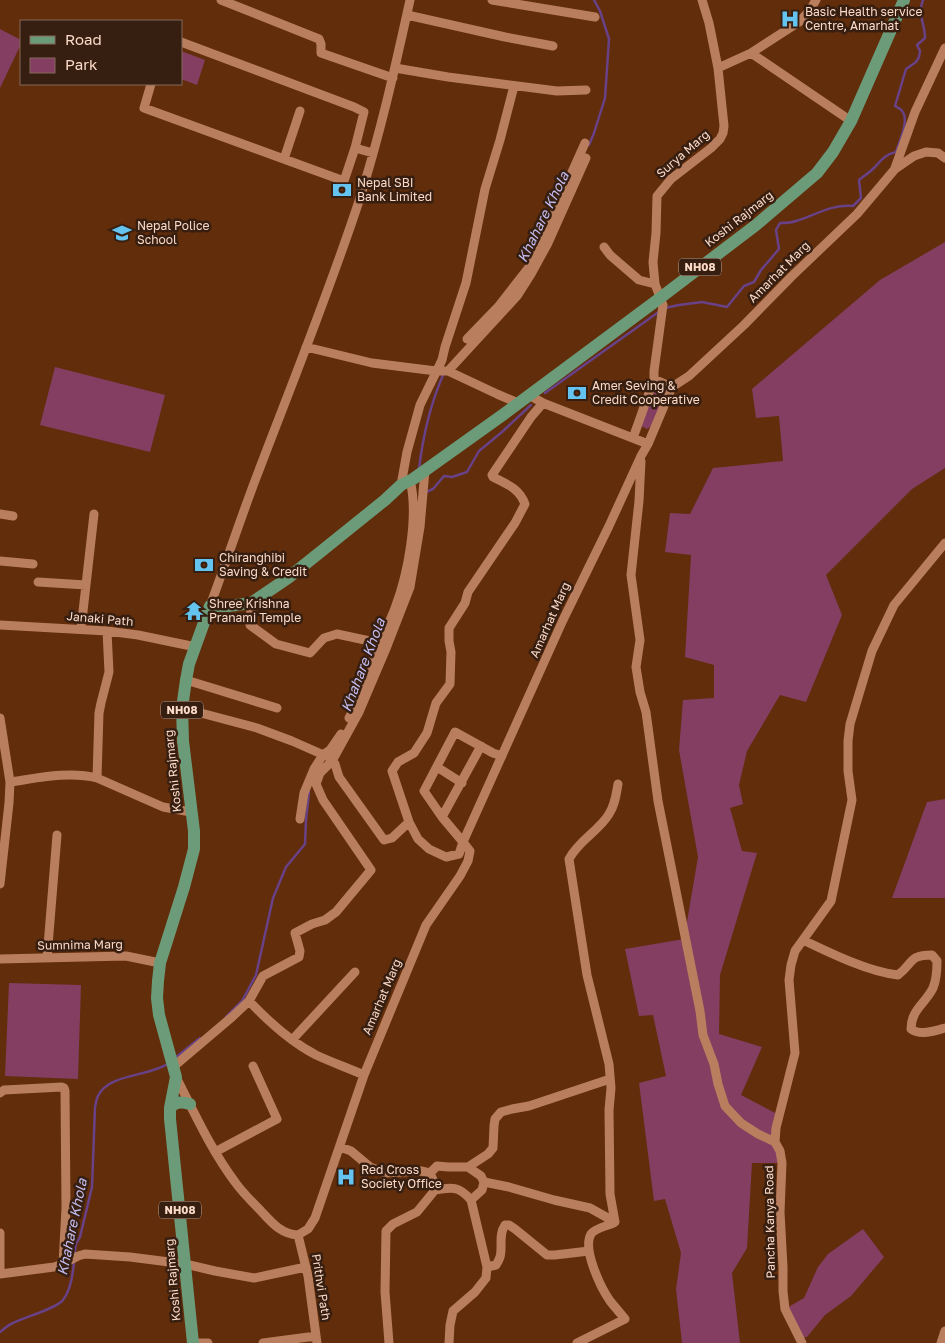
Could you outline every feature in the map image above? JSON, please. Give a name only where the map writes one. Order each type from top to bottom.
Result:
[{"type":"main road","name":"Koshi Rajmarg","points":[[193,1343],[172,1138],[170,1108],[173,1066],[159,1015],[157,998],[160,963],[194,849],[194,831],[183,741],[182,708],[189,664],[210,606],[251,603],[295,572],[415,477],[529,395],[662,305],[810,179],[826,163],[851,121],[904,0]]},
{"type":"main road","points":[[170,1108],[173,1104],[181,1102],[190,1104]]},
{"type":"street","points":[[221,0],[233,2],[319,39],[321,53],[393,78]]},
{"type":"street","points":[[210,606],[358,202],[393,78],[410,0]]},
{"type":"street","points":[[492,0],[533,4],[595,17]]},
{"type":"street","name":"Surya Marg","points":[[662,305],[654,284],[653,262],[658,196],[671,179],[712,148],[720,139],[724,126],[718,68],[709,23],[702,0]]},
{"type":"street","points":[[718,68],[751,53],[799,22],[816,0]]},
{"type":"street","points":[[407,15],[553,46]]},
{"type":"street","points":[[151,85],[144,108],[344,181],[364,112],[182,42]]},
{"type":"street","points":[[895,168],[915,112],[945,48]]},
{"type":"street","points":[[751,53],[851,121]]},
{"type":"street","points":[[395,68],[557,91],[586,90]]},
{"type":"street","points":[[442,371],[445,347],[466,282],[485,189],[514,86]]},
{"type":"street","points":[[284,159],[300,112]]},
{"type":"street","points":[[300,819],[304,793],[314,769],[327,757],[359,712],[410,587],[420,527],[415,477],[407,452],[420,405],[442,371],[517,296],[522,281],[534,260],[585,143]]},
{"type":"street","points":[[355,148],[373,153]]},
{"type":"street","points":[[895,168],[914,156],[926,152],[938,153],[945,158]]},
{"type":"street","points":[[467,340],[522,281],[548,243],[586,158]]},
{"type":"street","name":"Amarhat Marg","points":[[298,1235],[308,1229],[315,1218],[364,1075],[426,925],[460,876],[468,861],[470,851],[463,842],[563,620],[648,444],[672,387],[688,376],[744,325],[857,214],[895,168]]},
{"type":"street","points":[[604,247],[639,280],[654,284]]},
{"type":"street","points":[[633,438],[654,379],[662,305]]},
{"type":"street","points":[[306,348],[372,363],[442,371],[518,403]]},
{"type":"street","points":[[654,379],[672,387]]},
{"type":"street","points":[[529,395],[543,403],[648,444]]},
{"type":"street","points":[[502,756],[455,732],[424,791],[442,818],[463,842],[459,854],[446,857],[429,849],[418,839],[409,822],[392,771],[398,762],[414,754],[427,733],[436,703],[450,684],[451,652],[449,628],[465,603],[468,592],[525,504],[517,490],[492,475],[531,417],[543,403]]},
{"type":"street","points":[[641,456],[639,501],[630,574],[640,640],[636,667],[640,692],[646,712],[658,801],[703,1034],[726,1106],[741,1123],[775,1142]]},
{"type":"street","points":[[298,1235],[282,1231],[267,1218],[234,1182],[190,1104],[173,1066],[249,1001],[263,976],[299,957],[300,951],[294,933],[325,920],[336,912],[371,870],[323,800],[316,784],[330,750],[352,713],[379,643],[396,606],[409,554],[415,477]]},
{"type":"street","points":[[0,514],[13,516]]},
{"type":"street","points":[[81,629],[94,514]]},
{"type":"street","name":"Pancha Kanya Road","points":[[802,1343],[785,1309],[780,1212],[782,1163],[780,1151],[775,1142],[776,1128],[795,1053],[789,980],[790,965],[795,951],[831,901],[852,800],[848,771],[850,724],[872,651],[894,605],[945,543]]},
{"type":"street","points":[[0,561],[33,564]]},
{"type":"street","points":[[38,582],[86,585]]},
{"type":"street","points":[[251,603],[250,625],[276,644],[310,653],[324,638],[337,634],[379,643]]},
{"type":"street","name":"Janaki Path","points":[[0,624],[107,630],[196,647]]},
{"type":"street","points":[[97,778],[99,712],[109,672],[107,630]]},
{"type":"street","points":[[186,680],[277,708]]},
{"type":"street","points":[[182,708],[257,728],[327,757],[335,764],[338,777],[384,840],[392,838],[409,822]]},
{"type":"street","points":[[0,718],[10,782],[0,884]]},
{"type":"street","points":[[442,818],[481,746]]},
{"type":"street","points":[[437,767],[462,783]]},
{"type":"street","points":[[10,782],[65,775],[86,776],[97,778],[163,807],[191,812]]},
{"type":"street","points":[[615,1222],[610,1194],[609,1064],[586,967],[570,859],[574,850],[608,816],[615,803],[618,784]]},
{"type":"street","points":[[47,958],[57,835]]},
{"type":"street","points":[[803,940],[848,960],[889,974],[898,975],[905,970],[912,959],[921,955],[932,955],[937,961],[933,988],[915,1012],[910,1029],[914,1032],[922,1033],[945,1028]]},
{"type":"street","name":"Sumnima Marg","points":[[0,959],[126,956],[160,963]]},
{"type":"street","points":[[292,1040],[355,972]]},
{"type":"street","points":[[249,1001],[292,1040],[316,1055],[364,1075]]},
{"type":"street","points":[[216,1152],[277,1120],[253,1066]]},
{"type":"street","points":[[430,1173],[437,1166],[448,1168],[468,1167],[488,1154],[493,1148],[495,1119],[501,1112],[548,1101],[610,1080]]},
{"type":"street","points":[[0,1093],[4,1090],[64,1088],[65,1263]]},
{"type":"street","points":[[340,1147],[350,1151],[370,1167],[385,1173],[430,1173]]},
{"type":"street","points":[[468,1167],[481,1176],[484,1182],[482,1190],[471,1200]]},
{"type":"street","points":[[430,1173],[435,1190]]},
{"type":"street","points":[[484,1182],[590,1208],[615,1222]]},
{"type":"street","points":[[389,1343],[385,1292],[386,1231],[393,1224],[417,1212],[435,1190],[450,1187],[464,1192],[471,1200],[487,1267],[486,1278],[475,1292],[453,1311],[449,1343]]},
{"type":"street","points":[[577,1343],[625,1319],[609,1300],[595,1273],[588,1243],[590,1236],[595,1230],[615,1222]]},
{"type":"street","points":[[487,1267],[496,1265],[501,1256],[501,1235],[502,1228],[505,1225],[515,1229],[547,1255],[589,1251]]},
{"type":"street","points":[[0,1233],[0,1274],[33,1270],[65,1263],[85,1254],[185,1264],[254,1278],[306,1267]]},
{"type":"street","name":"Prithvi Path","points":[[298,1235],[306,1267],[316,1340]]},
{"type":"street","points":[[941,1343],[945,1331]]},
{"type":"street","points":[[263,1343],[316,1340]]},
{"type":"street","points":[[193,1343],[208,1343]]},
{"type":"green space","points":[[0,29],[20,39],[20,46],[0,88]]},
{"type":"green space","points":[[182,51],[205,60],[197,85],[182,79]]},
{"type":"green space","points":[[945,242],[945,468],[912,489],[826,575],[842,615],[806,702],[780,695],[747,751],[739,785],[743,804],[730,808],[742,851],[757,853],[720,975],[719,1034],[762,1047],[741,1095],[779,1115],[776,1128],[782,1163],[752,1163],[747,1248],[732,1273],[740,1343],[682,1343],[676,1289],[681,1253],[665,1199],[654,1201],[639,1083],[666,1076],[653,1015],[639,1016],[625,949],[684,939],[698,857],[679,750],[683,700],[714,698],[714,665],[685,657],[691,555],[665,552],[670,513],[690,514],[713,468],[783,461],[779,416],[756,418],[752,389],[880,280]]},
{"type":"green space","points":[[55,367],[165,395],[150,452],[40,425]]},
{"type":"green space","points":[[657,385],[669,387],[652,426],[647,429],[641,426]]},
{"type":"green space","points":[[945,799],[945,898],[892,898],[927,802]]},
{"type":"green space","points":[[9,983],[81,985],[78,1079],[5,1076]]},
{"type":"green space","points":[[863,1229],[884,1257],[851,1296],[825,1315],[807,1337],[800,1338],[785,1309],[804,1298],[818,1267],[828,1254]]},
{"type":"waterway","name":"Khahare Khola","points":[[589,145],[605,98],[609,39],[600,11],[594,0]]},
{"type":"waterway","points":[[665,308],[702,302],[727,307],[744,286],[754,282],[761,270],[779,249],[776,230],[780,223],[794,222],[831,208],[853,206],[861,198],[859,180],[884,157],[896,152],[901,137],[905,120],[901,110],[895,106],[906,69],[916,62],[920,51],[917,45],[925,38],[921,15],[923,0]]},
{"type":"waterway","points":[[545,393],[660,311]]},
{"type":"waterway","name":"Khahare Khola","points":[[419,469],[428,420],[444,373]]},
{"type":"waterway","points":[[426,493],[433,489],[444,476],[452,477],[467,472],[479,451],[531,405]]},
{"type":"waterway","name":"Khahare Khola","points":[[226,1017],[242,1001],[256,975],[273,898],[286,867],[305,844],[309,792]]},
{"type":"waterway","name":"Khahare Khola","points":[[175,1058],[200,1038]]},
{"type":"waterway","name":"Khahare Khola","points":[[74,1256],[92,1187],[97,1097],[111,1083],[151,1071],[169,1063]]},
{"type":"waterway","name":"Khahare Khola","points":[[0,1332],[11,1324],[54,1307],[63,1300],[70,1287],[74,1262]]},
{"type":"place","name":"Basic Health service Centre, Amarhat","points":[[790,19]]},
{"type":"place","name":"Nepal SBI Bank Limited","points":[[342,190]]},
{"type":"place","name":"Nepal Police School","points":[[122,233]]},
{"type":"place","name":"Amer Seving & Credit Cooperative","points":[[577,393]]},
{"type":"place","name":"Chiranghibi Saving & Credit","points":[[204,565]]},
{"type":"place","name":"Shree Krishna Pranami Temple","points":[[194,611]]},
{"type":"place","name":"Red Cross Society Office","points":[[346,1177]]}]
